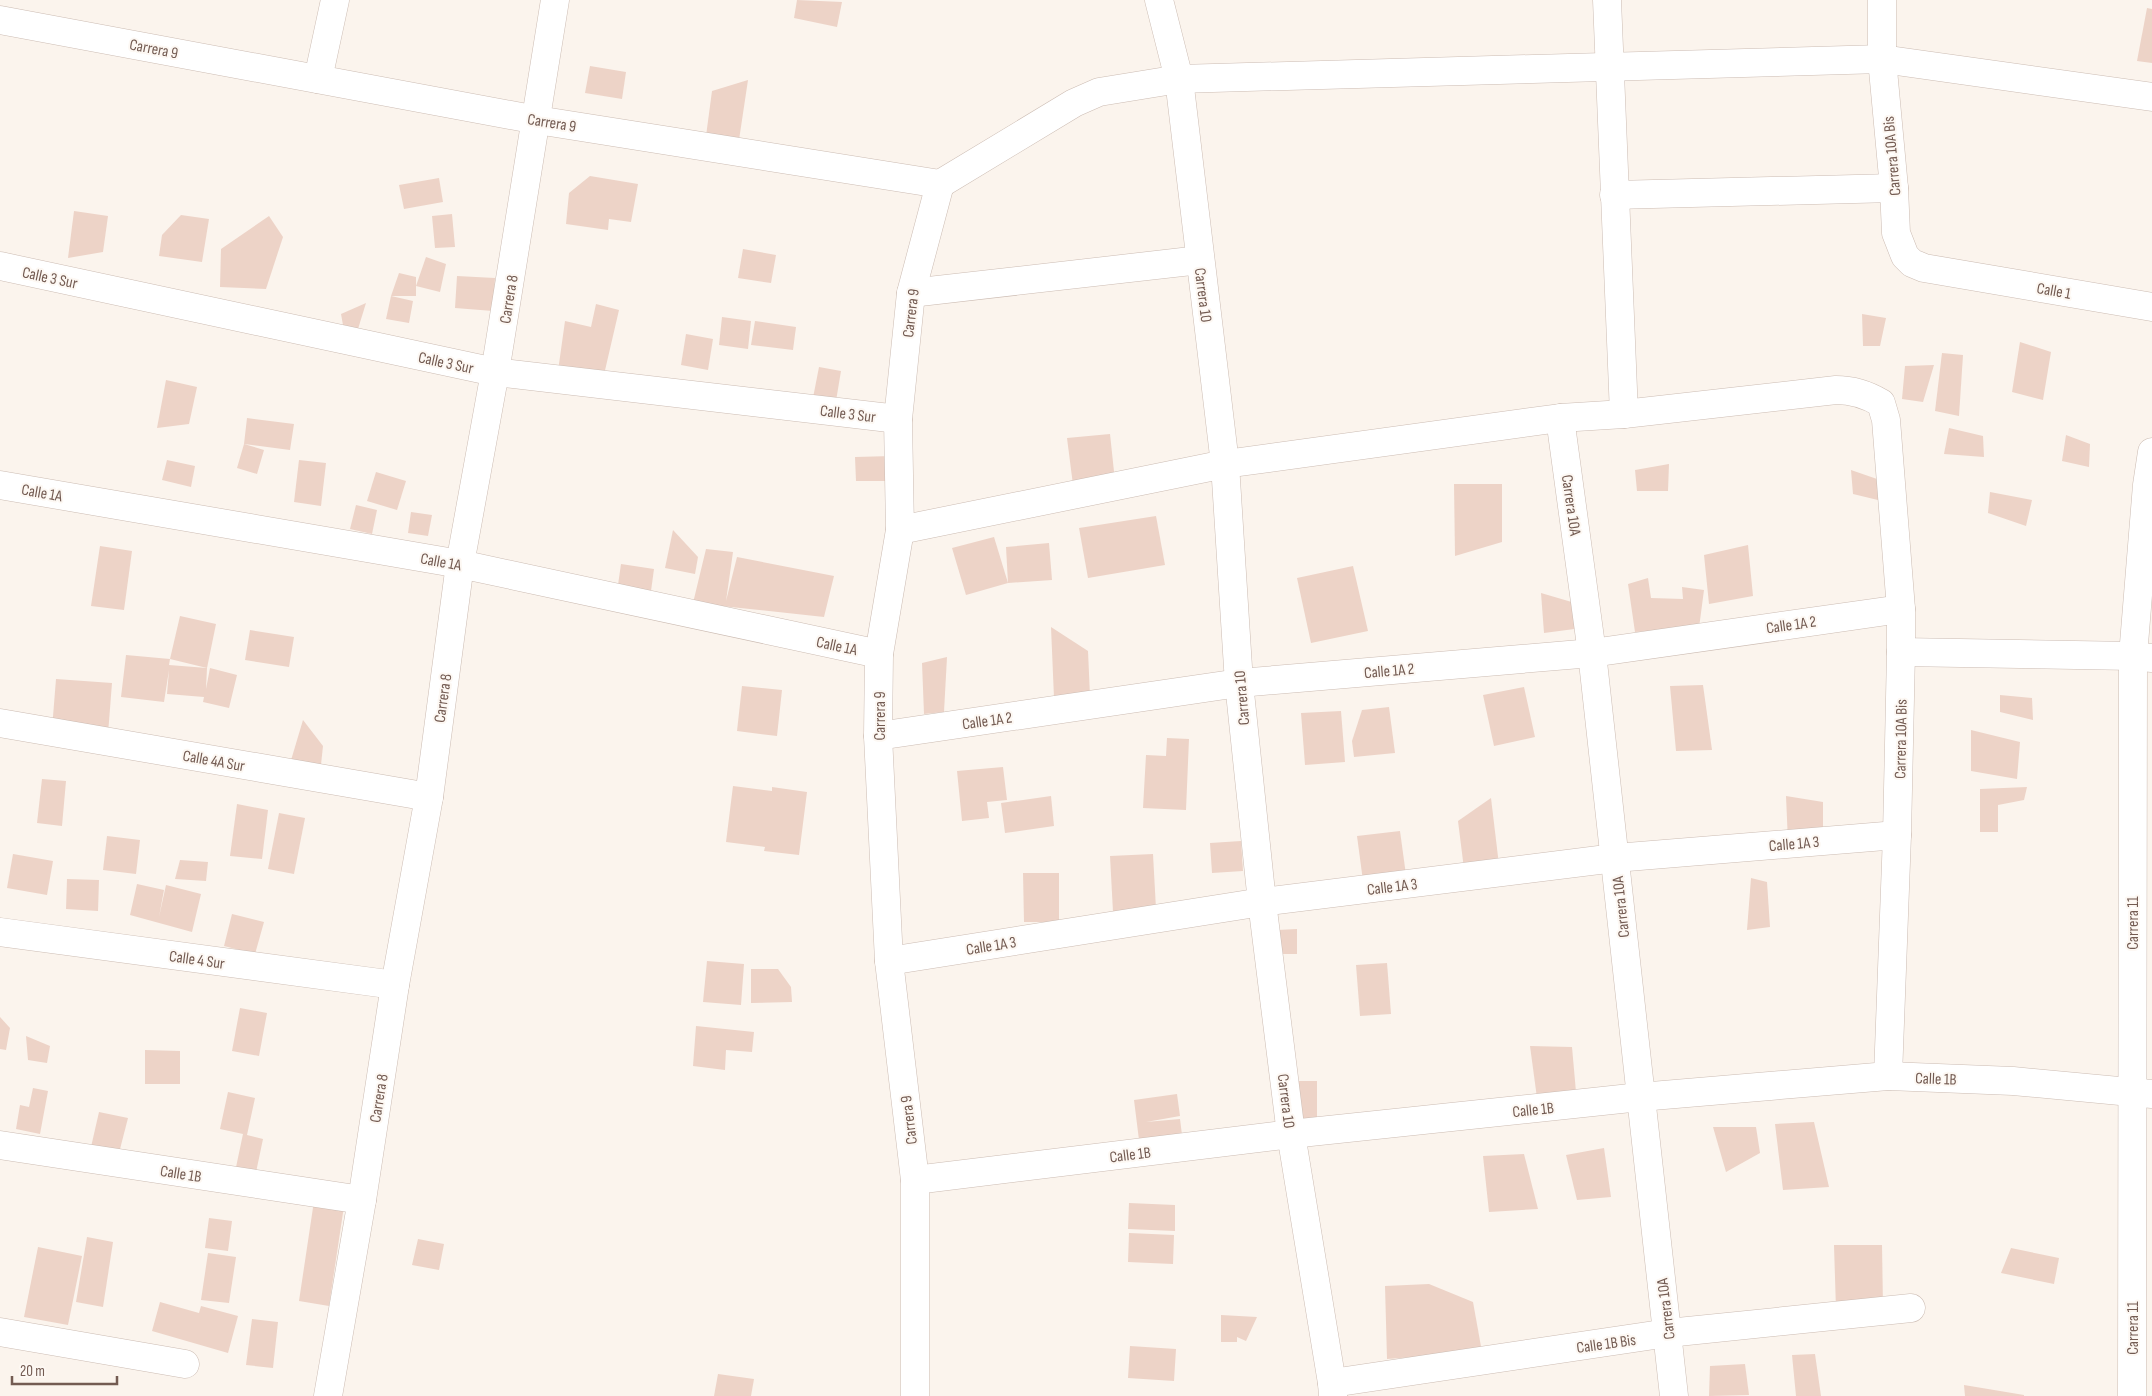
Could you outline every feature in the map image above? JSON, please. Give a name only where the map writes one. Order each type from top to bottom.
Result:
[{"type":"street","points":[[318,79],[335,0]]},
{"type":"street","name":"Carrera 8","points":[[328,1396],[362,1200],[395,986],[429,797],[460,564],[496,372],[555,0]]},
{"type":"street","name":"Carrera 10","points":[[1160,0],[1179,79],[1225,464],[1239,683],[1262,902],[1291,1134],[1333,1390]]},
{"type":"street","points":[[900,530],[1225,464],[1560,418],[1624,414],[1607,0]]},
{"type":"street","name":"Carrera 10A Bis","points":[[1882,0],[1882,59],[1894,188],[1896,233],[1905,256],[1912,263],[1924,268],[1956,274]]},
{"type":"street","name":"Carrera 9","points":[[0,20],[537,120],[940,184],[911,293],[898,418],[900,530],[879,654],[878,736],[889,961],[915,1180],[915,1396]]},
{"type":"street","points":[[940,184],[1082,99],[1099,92],[1179,79],[1882,59],[2152,97]]},
{"type":"street","points":[[1614,195],[1894,188]]},
{"type":"street","points":[[911,293],[1200,260]]},
{"type":"street","name":"Calle 3 Sur","points":[[0,266],[496,372],[898,418]]},
{"type":"street","name":"Calle 1","points":[[1956,274],[2152,307]]},
{"type":"street","name":"Carrera 10A Bis","points":[[1624,414],[1836,390],[1852,390],[1867,395],[1881,403],[1886,420],[1901,608],[1902,652],[1888,1076]]},
{"type":"street","name":"Carrera 10A","points":[[1560,418],[1592,653],[1674,1396]]},
{"type":"street","name":"Carrera 11","points":[[2132,1396],[2142,1093],[2143,657],[2147,485],[2152,452]]},
{"type":"street","name":"Calle 1A","points":[[0,485],[460,564],[879,654]]},
{"type":"street","name":"Calle 1A 2","points":[[878,736],[1239,683],[1592,653],[1901,608]]},
{"type":"street","points":[[1902,652],[2143,657]]},
{"type":"street","name":"Calle 4A Sur","points":[[0,723],[429,797]]},
{"type":"street","name":"Calle 1A 3","points":[[889,961],[1262,902],[1614,858],[1897,835]]},
{"type":"street","name":"Calle 4 Sur","points":[[0,932],[395,986]]},
{"type":"street","name":"Calle 1B","points":[[915,1180],[1291,1134],[1640,1097],[1888,1076],[2013,1081],[2142,1093]]},
{"type":"street","name":"Calle 1B","points":[[0,1145],[362,1200]]},
{"type":"street","name":"Calle 1B Bis","points":[[1333,1390],[1668,1333],[1911,1308]]},
{"type":"street","points":[[0,1332],[185,1364]]},
{"type":"building","points":[[797,0],[842,2],[837,27],[794,18]]},
{"type":"building","points":[[2147,8],[2152,9],[2152,63],[2137,61]]},
{"type":"building","points":[[590,66],[626,72],[622,99],[585,93]]},
{"type":"building","points":[[748,80],[739,140],[706,136],[712,91]]},
{"type":"building","points":[[590,176],[638,184],[631,222],[609,219],[608,230],[566,224],[569,193]]},
{"type":"building","points":[[439,178],[443,202],[404,209],[399,185]]},
{"type":"building","points":[[74,211],[108,216],[103,252],[68,258]]},
{"type":"building","points":[[452,214],[455,247],[435,248],[432,216]]},
{"type":"building","points":[[181,215],[209,219],[202,262],[159,256],[162,235]]},
{"type":"building","points":[[269,216],[283,237],[266,289],[220,287],[221,249]]},
{"type":"building","points":[[743,249],[776,255],[771,283],[738,278]]},
{"type":"building","points":[[426,257],[446,264],[440,292],[416,286]]},
{"type":"building","points":[[399,273],[416,277],[416,296],[391,296]]},
{"type":"building","points":[[457,276],[495,278],[493,311],[455,308]]},
{"type":"building","points":[[391,296],[413,301],[409,323],[386,319]]},
{"type":"building","points":[[366,303],[358,329],[343,325],[341,314]]},
{"type":"building","points":[[596,304],[619,310],[603,379],[558,371],[565,321],[591,327]]},
{"type":"building","points":[[1862,314],[1886,318],[1880,346],[1863,346]]},
{"type":"building","points":[[722,317],[751,321],[748,349],[719,345]]},
{"type":"building","points":[[755,321],[796,327],[793,350],[751,345]]},
{"type":"building","points":[[686,334],[713,339],[708,370],[681,365]]},
{"type":"building","points":[[2020,342],[2051,352],[2043,400],[2012,392]]},
{"type":"building","points":[[1942,353],[1963,355],[1959,416],[1935,411]]},
{"type":"building","points":[[1934,365],[1923,402],[1902,399],[1905,366]]},
{"type":"building","points":[[819,367],[841,371],[835,407],[812,403]]},
{"type":"building","points":[[166,380],[197,387],[189,424],[157,428]]},
{"type":"building","points":[[247,418],[294,424],[290,450],[244,444]]},
{"type":"building","points":[[1949,428],[1983,436],[1984,457],[1944,454]]},
{"type":"building","points":[[1110,434],[1115,481],[1073,485],[1067,438]]},
{"type":"building","points":[[2066,435],[2090,444],[2089,467],[2062,461]]},
{"type":"building","points":[[244,444],[264,450],[257,474],[237,468]]},
{"type":"building","points":[[892,456],[892,481],[856,481],[855,457]]},
{"type":"building","points":[[167,460],[195,466],[191,487],[162,480]]},
{"type":"building","points":[[299,460],[326,463],[321,506],[294,502]]},
{"type":"building","points":[[1669,464],[1668,491],[1637,491],[1635,470]]},
{"type":"building","points":[[1851,470],[1877,479],[1882,501],[1853,494]]},
{"type":"building","points":[[376,472],[406,481],[397,510],[367,501]]},
{"type":"building","points":[[1454,484],[1502,484],[1502,542],[1455,556]]},
{"type":"building","points":[[1990,492],[2032,500],[2026,526],[1988,513]]},
{"type":"building","points":[[356,505],[377,510],[372,534],[350,529]]},
{"type":"building","points":[[411,512],[432,515],[428,536],[408,533]]},
{"type":"building","points":[[1156,516],[1165,565],[1088,578],[1079,528]]},
{"type":"building","points":[[673,530],[698,557],[695,574],[665,568]]},
{"type":"building","points":[[994,537],[1008,583],[966,595],[952,548]]},
{"type":"building","points":[[1049,543],[1052,580],[1008,583],[1006,547]]},
{"type":"building","points":[[1748,545],[1753,596],[1709,604],[1704,555]]},
{"type":"building","points":[[100,546],[132,551],[124,610],[91,606]]},
{"type":"building","points":[[706,549],[733,552],[726,601],[737,557],[834,576],[824,617],[693,603]]},
{"type":"building","points":[[621,564],[654,569],[651,591],[618,585]]},
{"type":"building","points":[[1353,566],[1368,631],[1311,643],[1297,578]]},
{"type":"building","points":[[1648,578],[1651,598],[1683,599],[1682,587],[1704,590],[1699,628],[1635,632],[1628,584]]},
{"type":"building","points":[[1541,593],[1575,603],[1582,628],[1544,633]]},
{"type":"building","points":[[180,616],[216,624],[207,668],[170,659]]},
{"type":"building","points":[[1051,627],[1088,651],[1090,696],[1054,698]]},
{"type":"building","points":[[250,630],[294,637],[289,667],[245,660]]},
{"type":"building","points":[[126,655],[170,659],[169,665],[207,668],[206,689],[210,668],[237,675],[229,708],[203,702],[204,697],[167,694],[169,670],[164,702],[121,697]]},
{"type":"building","points":[[947,657],[944,712],[924,714],[922,663]]},
{"type":"building","points":[[56,679],[112,683],[108,734],[52,729]]},
{"type":"building","points":[[1703,685],[1712,750],[1676,751],[1670,686]]},
{"type":"building","points":[[742,686],[782,690],[777,736],[737,731]]},
{"type":"building","points":[[1524,687],[1535,737],[1494,746],[1483,695]]},
{"type":"building","points":[[2000,695],[2032,698],[2033,720],[2000,712]]},
{"type":"building","points":[[1389,707],[1395,753],[1354,757],[1352,741],[1362,710]]},
{"type":"building","points":[[1341,711],[1345,762],[1305,765],[1301,713]]},
{"type":"building","points":[[303,720],[323,746],[320,774],[289,767]]},
{"type":"building","points":[[1971,730],[2020,742],[2017,779],[1971,771]]},
{"type":"building","points":[[1167,738],[1189,739],[1186,810],[1143,808],[1146,755],[1166,756]]},
{"type":"building","points":[[1003,767],[1007,800],[987,802],[989,818],[962,821],[957,771]]},
{"type":"building","points":[[42,779],[66,781],[62,826],[37,823]]},
{"type":"building","points":[[733,786],[772,791],[772,787],[807,792],[799,855],[764,851],[765,847],[726,842]]},
{"type":"building","points":[[2027,787],[2024,800],[1998,805],[1998,832],[1980,832],[1980,789]]},
{"type":"building","points":[[1051,796],[1054,826],[1005,833],[1001,803]]},
{"type":"building","points":[[1786,796],[1823,802],[1823,837],[1788,842]]},
{"type":"building","points":[[1491,798],[1499,865],[1464,869],[1458,821]]},
{"type":"building","points":[[237,804],[268,810],[262,859],[230,856]]},
{"type":"building","points":[[279,813],[305,818],[294,874],[268,869]]},
{"type":"building","points":[[1400,831],[1406,875],[1363,881],[1357,836]]},
{"type":"building","points":[[107,836],[140,840],[136,874],[103,870]]},
{"type":"building","points":[[1241,841],[1243,871],[1212,873],[1210,843]]},
{"type":"building","points":[[13,854],[53,861],[47,895],[7,888]]},
{"type":"building","points":[[1153,854],[1156,909],[1113,912],[1110,856]]},
{"type":"building","points":[[180,860],[208,862],[206,881],[175,879]]},
{"type":"building","points":[[1023,873],[1059,873],[1059,922],[1024,922]]},
{"type":"building","points":[[1751,878],[1767,882],[1770,927],[1747,930]]},
{"type":"building","points":[[67,879],[99,880],[98,911],[66,909]]},
{"type":"building","points":[[137,884],[164,890],[159,917],[166,885],[201,894],[192,932],[130,915]]},
{"type":"building","points":[[232,914],[264,922],[255,954],[224,946]]},
{"type":"building","points":[[1297,929],[1297,954],[1278,954],[1277,930]]},
{"type":"building","points":[[707,961],[744,964],[741,1005],[703,1002]]},
{"type":"building","points":[[1387,963],[1391,1014],[1360,1016],[1356,965]]},
{"type":"building","points":[[751,969],[778,969],[791,987],[792,1002],[751,1003]]},
{"type":"building","points":[[240,1008],[267,1013],[259,1056],[232,1051]]},
{"type":"building","points":[[0,1017],[10,1028],[6,1050],[0,1049]]},
{"type":"building","points":[[696,1026],[754,1032],[752,1052],[726,1050],[725,1070],[693,1066]]},
{"type":"building","points":[[26,1036],[50,1046],[47,1063],[28,1060]]},
{"type":"building","points":[[1530,1046],[1572,1047],[1576,1092],[1537,1098]]},
{"type":"building","points":[[145,1050],[180,1051],[180,1084],[145,1084]]},
{"type":"building","points":[[1294,1081],[1317,1081],[1317,1122],[1295,1122]]},
{"type":"building","points":[[33,1088],[48,1091],[40,1134],[16,1129],[20,1105],[29,1107]]},
{"type":"building","points":[[228,1092],[255,1098],[247,1135],[263,1139],[255,1177],[235,1172],[243,1134],[220,1129]]},
{"type":"building","points":[[1177,1094],[1180,1116],[1146,1122],[1180,1119],[1183,1143],[1140,1148],[1134,1100]]},
{"type":"building","points":[[99,1112],[128,1118],[119,1153],[91,1147]]},
{"type":"building","points":[[1814,1122],[1829,1187],[1783,1190],[1775,1124]]},
{"type":"building","points":[[1713,1127],[1756,1127],[1760,1153],[1726,1172]]},
{"type":"building","points":[[1604,1148],[1611,1197],[1577,1200],[1566,1155]]},
{"type":"building","points":[[1524,1154],[1538,1209],[1489,1212],[1483,1156]]},
{"type":"building","points":[[314,1201],[344,1206],[329,1306],[299,1301]]},
{"type":"building","points":[[1129,1203],[1175,1205],[1175,1231],[1128,1229]]},
{"type":"building","points":[[209,1218],[232,1221],[228,1251],[205,1248]]},
{"type":"building","points":[[1129,1233],[1174,1235],[1173,1264],[1128,1262]]},
{"type":"building","points":[[87,1237],[113,1242],[103,1307],[76,1302]]},
{"type":"building","points":[[418,1239],[444,1244],[439,1270],[412,1265]]},
{"type":"building","points":[[1834,1245],[1882,1245],[1883,1307],[1836,1310]]},
{"type":"building","points":[[38,1247],[82,1256],[68,1325],[24,1317]]},
{"type":"building","points":[[2011,1248],[2059,1258],[2054,1284],[2001,1273]]},
{"type":"building","points":[[208,1253],[236,1257],[229,1303],[201,1300]]},
{"type":"building","points":[[1429,1284],[1473,1302],[1482,1352],[1387,1359],[1385,1286]]},
{"type":"building","points":[[160,1302],[199,1313],[201,1306],[238,1316],[228,1353],[152,1331]]},
{"type":"building","points":[[1221,1315],[1257,1317],[1246,1341],[1237,1337],[1237,1342],[1221,1342]]},
{"type":"building","points":[[252,1319],[278,1322],[273,1368],[246,1365]]},
{"type":"building","points":[[1130,1346],[1176,1349],[1174,1381],[1128,1378]]},
{"type":"building","points":[[1815,1354],[1821,1396],[1796,1396],[1792,1355]]},
{"type":"building","points":[[1745,1364],[1749,1395],[1709,1396],[1710,1366]]},
{"type":"building","points":[[718,1374],[754,1379],[751,1396],[714,1396]]},
{"type":"building","points":[[1964,1385],[2024,1395],[2024,1396],[1965,1396]]}]
